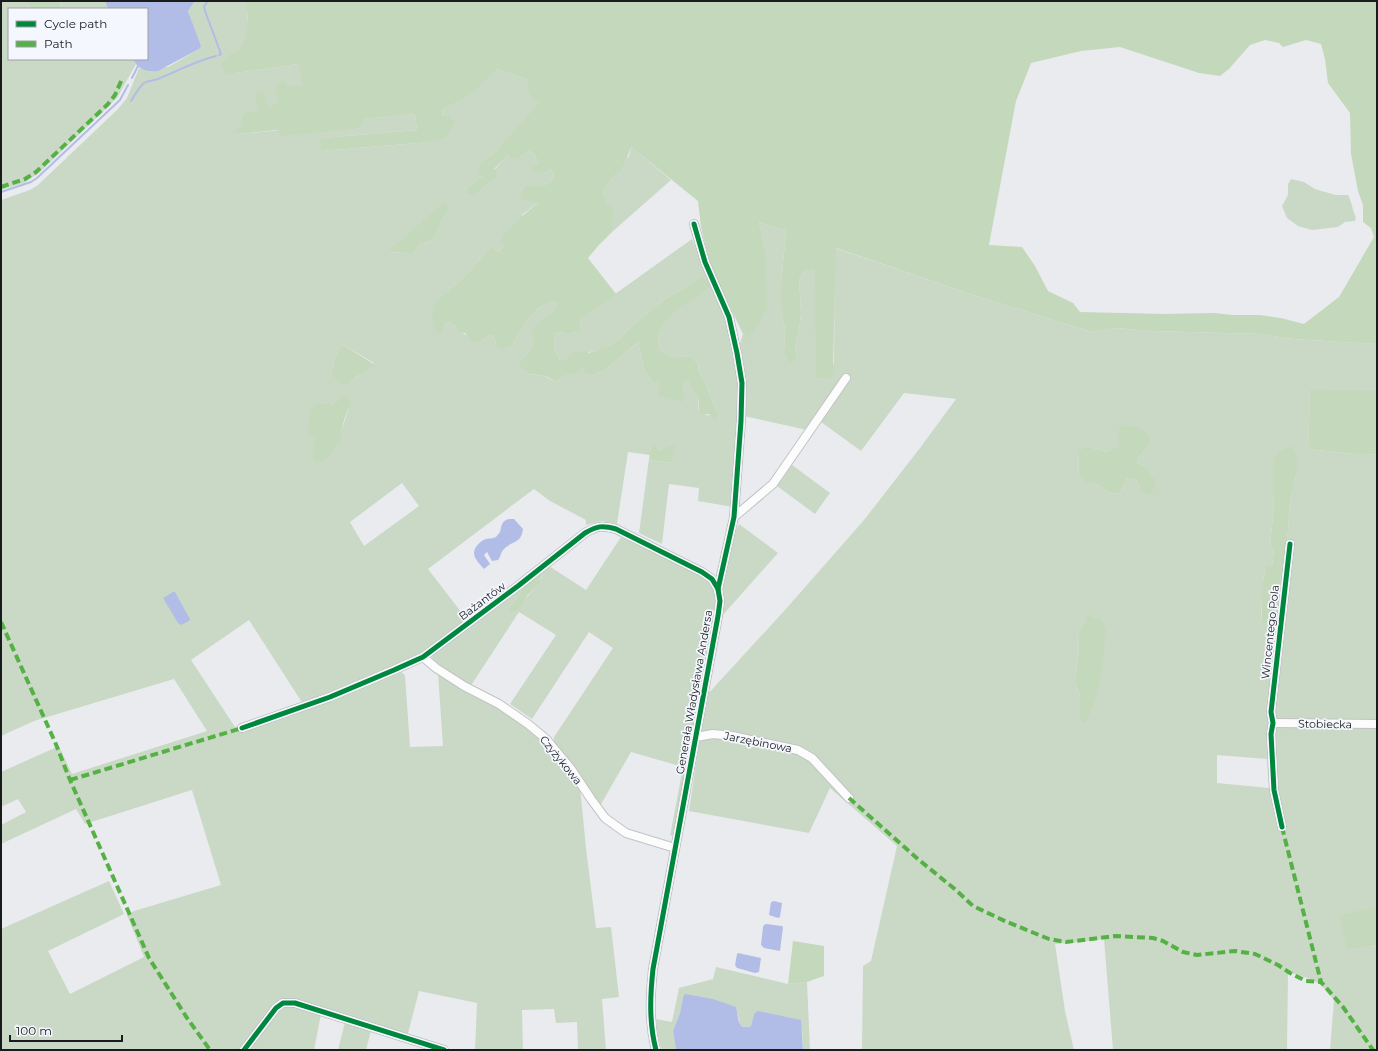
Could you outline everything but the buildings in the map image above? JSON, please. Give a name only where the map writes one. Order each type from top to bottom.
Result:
[{"type":"street","name":"Generała Władysława Andersa","points":[[656,1050],[651,1023],[653,969],[718,616],[720,601],[718,589],[734,517],[742,416],[740,370],[733,330],[729,317],[705,262],[694,224]]},
{"type":"street","points":[[734,517],[773,484],[846,378]]},
{"type":"street","name":"Bażantów","points":[[242,728],[330,697],[423,657],[518,586],[584,533],[593,528],[607,526],[616,529],[702,572],[712,579],[718,589]]},
{"type":"street","name":"Wincentego Pola","points":[[1282,827],[1274,790],[1271,734],[1273,723],[1271,712],[1290,544]]},
{"type":"street","name":"Czyżykowa","points":[[423,657],[436,668],[464,686],[499,704],[528,724],[546,739],[571,768],[605,818],[626,833],[675,848]]},
{"type":"street","name":"Stobiecka","points":[[1273,723],[1377,724]]},
{"type":"street","name":"Jarzębinowa","points":[[696,737],[713,734],[732,736],[798,750],[812,758],[849,798]]},
{"type":"street","points":[[244,1050],[276,1008],[286,1002],[295,1003],[444,1050]]},
{"type":"green space","points":[[1,1],[25,1],[30,8],[8,8],[8,60],[134,60],[136,64],[117,98],[39,173],[24,183],[1,190]]},
{"type":"green space","points":[[25,1],[60,1],[61,8],[30,8]]},
{"type":"green space","points":[[60,1],[105,1],[108,8],[61,8]]},
{"type":"green space","points":[[195,1],[245,1],[248,20],[247,34],[243,46],[235,53],[227,56],[236,73],[298,64],[304,85],[288,87],[276,85],[277,105],[258,112],[247,112],[238,134],[361,123],[363,119],[415,114],[417,130],[323,138],[322,151],[430,142],[452,119],[449,116],[442,116],[443,109],[458,102],[497,69],[528,80],[540,103],[496,151],[482,162],[483,176],[467,188],[466,194],[476,194],[499,175],[494,170],[508,155],[520,157],[529,151],[535,155],[538,164],[531,168],[550,169],[554,173],[552,180],[543,186],[525,186],[520,192],[538,203],[523,214],[505,245],[498,252],[494,249],[489,249],[463,278],[442,296],[444,325],[449,322],[478,343],[490,335],[494,337],[496,345],[512,345],[529,318],[539,308],[554,301],[557,303],[553,312],[545,317],[531,335],[533,345],[527,354],[519,361],[525,372],[544,376],[556,382],[564,375],[583,368],[595,374],[605,370],[638,342],[645,372],[653,382],[660,382],[670,398],[678,401],[683,390],[684,379],[691,384],[696,392],[698,397],[698,409],[700,413],[705,415],[718,415],[705,382],[699,373],[698,364],[691,356],[675,357],[661,351],[658,340],[660,330],[673,313],[709,287],[703,276],[665,299],[634,324],[618,340],[608,346],[563,361],[558,357],[555,348],[554,334],[556,332],[572,333],[581,331],[580,319],[692,239],[730,328],[740,396],[733,507],[698,501],[699,488],[669,484],[662,544],[639,533],[649,459],[672,463],[674,445],[658,451],[651,446],[650,455],[628,452],[617,524],[602,521],[586,525],[586,520],[550,501],[534,489],[428,569],[465,617],[464,621],[440,640],[397,666],[405,675],[410,747],[443,746],[438,674],[469,694],[506,712],[538,736],[555,754],[580,787],[596,928],[611,927],[619,997],[602,999],[606,1050],[578,1050],[577,1022],[556,1023],[554,1009],[522,1010],[523,1050],[475,1050],[477,1003],[419,991],[407,1037],[287,1000],[242,1050],[1,1050],[1,929],[109,881],[124,914],[48,951],[70,994],[144,957],[127,915],[134,911],[221,885],[192,790],[85,824],[76,809],[1,844],[1,825],[26,812],[18,799],[1,807],[1,772],[59,746],[72,774],[207,731],[174,679],[34,721],[1,736],[1,200],[30,190],[38,185],[118,109],[127,98],[139,68],[168,67],[199,49],[188,11]],"holes":[[[442,203],[448,212],[443,217],[435,237],[430,241],[420,244],[412,255],[401,252],[388,253]],[[341,344],[374,363],[370,370],[357,376],[350,383],[331,374],[334,361]],[[338,400],[352,403],[349,407],[340,435],[312,454],[331,405]],[[402,483],[419,506],[364,546],[350,522]],[[249,620],[303,704],[235,727],[191,660]]]},
{"type":"green space","points":[[245,1],[1377,1],[1377,344],[1293,339],[1261,334],[1152,331],[1116,328],[1092,332],[970,294],[836,248],[832,379],[816,377],[815,268],[804,272],[799,279],[801,313],[799,331],[795,346],[797,360],[790,362],[784,352],[785,330],[781,310],[781,284],[786,231],[759,222],[765,250],[767,307],[758,325],[748,338],[743,334],[710,265],[701,227],[698,201],[631,147],[619,174],[614,176],[603,190],[605,201],[613,209],[612,232],[588,258],[616,294],[580,319],[581,331],[572,333],[557,332],[554,334],[555,351],[560,360],[565,360],[575,351],[589,353],[608,346],[618,340],[634,324],[665,299],[703,276],[710,287],[673,313],[660,330],[658,340],[661,351],[675,357],[691,356],[698,364],[699,373],[705,382],[718,415],[717,420],[715,421],[709,414],[705,415],[700,412],[698,397],[688,381],[684,380],[684,399],[681,402],[658,395],[660,382],[653,382],[645,372],[638,342],[605,370],[595,374],[587,374],[583,368],[565,375],[556,382],[546,376],[526,372],[523,370],[519,361],[527,354],[533,345],[531,335],[532,329],[553,312],[557,303],[554,301],[539,308],[529,318],[512,345],[501,349],[496,345],[494,337],[490,335],[478,343],[472,342],[465,333],[459,332],[456,327],[449,322],[444,325],[442,333],[435,332],[432,313],[435,304],[442,296],[463,278],[489,249],[494,249],[498,252],[505,245],[501,241],[504,235],[517,220],[538,203],[522,200],[520,192],[525,186],[543,186],[552,180],[554,173],[550,169],[542,173],[530,168],[538,164],[535,155],[529,151],[514,159],[508,155],[494,169],[499,175],[476,194],[466,194],[467,188],[483,176],[478,172],[482,162],[496,151],[539,103],[530,93],[528,88],[528,80],[497,69],[476,90],[458,102],[443,109],[442,116],[449,116],[455,122],[445,138],[430,142],[322,151],[320,140],[323,138],[417,130],[415,114],[364,119],[359,128],[282,136],[277,130],[238,134],[233,131],[241,126],[242,116],[247,112],[258,111],[255,93],[259,91],[264,94],[268,107],[277,104],[275,85],[284,81],[288,86],[303,85],[298,64],[236,73],[226,73],[220,65],[227,56],[240,49],[246,35],[248,18]],"holes":[[[1265,40],[1279,43],[1283,47],[1306,40],[1321,44],[1325,59],[1328,83],[1350,113],[1351,154],[1358,191],[1363,205],[1363,222],[1371,228],[1374,237],[1339,297],[1304,324],[1281,318],[1260,315],[1232,315],[1214,313],[1165,314],[1080,312],[1073,303],[1048,291],[1035,266],[1022,247],[989,245],[1016,101],[1031,63],[1081,51],[1120,47],[1199,73],[1220,76],[1229,69],[1250,45]]]},
{"type":"green space","points":[[631,147],[671,180],[612,232],[603,190],[614,176],[619,174],[624,161],[629,156]]},
{"type":"green space","points":[[1291,179],[1304,182],[1315,189],[1325,192],[1336,195],[1348,195],[1356,218],[1355,221],[1345,222],[1338,227],[1312,230],[1298,226],[1287,218],[1282,206],[1288,195],[1288,184]]},
{"type":"green space","points":[[442,203],[447,205],[448,212],[443,217],[435,237],[430,241],[420,244],[412,255],[401,252],[387,253]]},
{"type":"green space","points":[[759,222],[786,231],[781,284],[781,310],[785,330],[784,352],[797,360],[795,346],[799,331],[801,313],[799,279],[804,272],[816,267],[816,377],[834,363],[835,248],[970,294],[1092,332],[1116,328],[1152,331],[1261,334],[1293,339],[1377,344],[1377,391],[1310,391],[1308,449],[1364,455],[1377,454],[1377,908],[1346,913],[1369,946],[1377,945],[1377,1050],[1330,1050],[1334,1000],[1321,985],[1310,979],[1288,972],[1287,1050],[1113,1050],[1104,939],[1055,944],[1065,1011],[1074,1050],[862,1050],[863,966],[871,961],[897,846],[830,788],[809,833],[689,811],[706,696],[785,610],[864,520],[956,399],[904,393],[861,451],[821,422],[848,381],[807,430],[744,416],[739,347],[743,334],[748,337],[758,325],[765,250]],"holes":[[[1146,435],[1152,441],[1139,457],[1137,464],[1142,465],[1154,477],[1140,488],[1136,480],[1127,478],[1120,494],[1110,493],[1079,475],[1078,450],[1087,446],[1106,452]],[[1296,475],[1290,502],[1288,532],[1275,614],[1269,623],[1262,623],[1261,610],[1264,574],[1272,567],[1274,550],[1270,545],[1274,506],[1273,492]],[[1087,614],[1093,618],[1080,720],[1080,696],[1075,682],[1079,647],[1078,634]],[[1217,755],[1267,759],[1269,788],[1217,783]]]},
{"type":"green space","points":[[341,344],[374,364],[370,370],[357,376],[350,383],[342,385],[331,374],[334,361]]},
{"type":"green space","points":[[1310,390],[1377,391],[1377,454],[1364,455],[1308,449]]},
{"type":"green space","points":[[340,396],[346,396],[352,403],[344,421],[341,432],[341,440],[325,460],[315,462],[312,454],[316,438],[308,433],[310,411],[317,403],[331,405],[338,400]]},
{"type":"green space","points":[[1121,425],[1139,427],[1152,441],[1139,457],[1137,463],[1148,468],[1148,471],[1154,477],[1156,487],[1147,495],[1140,488],[1136,480],[1127,478],[1120,494],[1110,493],[1095,483],[1085,482],[1079,475],[1078,450],[1087,446],[1106,452],[1120,446],[1117,436]]},
{"type":"green space","points":[[652,445],[655,446],[658,451],[668,446],[675,445],[672,463],[649,459]]},
{"type":"green space","points":[[1292,446],[1298,458],[1290,502],[1288,532],[1275,614],[1269,623],[1262,623],[1264,579],[1267,565],[1272,567],[1274,550],[1270,545],[1274,506],[1274,459],[1280,451]]},
{"type":"green space","points":[[792,465],[830,493],[815,514],[777,486]]},
{"type":"green space","points":[[739,524],[778,553],[721,617],[725,574],[734,536]]},
{"type":"green space","points":[[621,537],[700,575],[713,584],[717,599],[673,835],[670,836],[683,767],[631,752],[600,806],[554,741],[554,737],[613,648],[589,632],[532,719],[510,704],[556,635],[519,612],[470,687],[437,665],[432,657],[433,653],[524,585],[517,598],[510,606],[521,608],[542,577],[543,571],[549,566],[586,590]]},
{"type":"green space","points":[[543,571],[539,583],[527,596],[521,608],[515,611],[510,611],[510,606],[517,598],[524,585]]},
{"type":"green space","points":[[1087,613],[1093,618],[1100,619],[1106,631],[1097,692],[1094,704],[1084,723],[1080,720],[1080,696],[1075,682],[1079,647],[1078,634]]},
{"type":"green space","points":[[1376,907],[1377,945],[1347,949],[1340,917],[1346,913]]},
{"type":"green space","points":[[793,941],[824,946],[824,976],[807,982],[788,984]]},
{"type":"green space","points":[[716,967],[788,984],[807,982],[810,1050],[803,1050],[802,1030],[754,1014],[751,1026],[745,1027],[740,1025],[736,1007],[683,997],[680,1013],[673,1031],[676,1050],[662,1050],[657,1034],[656,1019],[672,1022],[679,988],[713,979]]},
{"type":"green space","points":[[288,1004],[321,1014],[314,1050],[247,1050],[278,1008]]},
{"type":"green space","points":[[345,1022],[371,1031],[366,1050],[338,1050]]},
{"type":"water","points":[[105,1],[195,1],[188,11],[201,46],[199,49],[158,71],[143,70],[137,66],[134,60],[148,60],[148,8],[108,8]]},
{"type":"water","points":[[509,519],[514,519],[523,529],[522,534],[518,540],[504,549],[498,560],[492,561],[487,552],[484,555],[490,564],[484,569],[478,562],[474,550],[480,542],[496,537],[500,532],[503,522]]},
{"type":"water","points":[[175,592],[190,619],[181,625],[178,623],[163,598]]},
{"type":"water","points":[[774,901],[782,903],[780,917],[778,918],[769,915],[771,902]]},
{"type":"water","points":[[766,924],[783,927],[780,951],[764,948],[761,945],[763,927]]},
{"type":"water","points":[[738,953],[761,958],[759,972],[755,973],[737,968],[735,965]]},
{"type":"water","points":[[685,994],[713,999],[736,1007],[740,1025],[743,1027],[751,1026],[754,1014],[758,1011],[801,1020],[803,1050],[676,1050],[673,1031]]},
{"type":"waterway","points":[[208,1],[204,6],[205,11],[221,54],[219,55]]},
{"type":"waterway","points":[[131,101],[138,89],[144,83],[216,56]]},
{"type":"waterway","points":[[132,78],[138,66]]},
{"type":"waterway","points":[[1,192],[31,182],[37,178],[120,100],[128,85]]},
{"type":"marked path","points":[[1,187],[25,179],[36,172],[108,104],[115,95],[122,79]]},
{"type":"marked path","points":[[1,622],[149,958],[187,1018],[210,1050]]},
{"type":"marked path","points":[[70,780],[242,728]]},
{"type":"marked path","points":[[849,798],[973,906],[1049,939],[1066,942],[1116,936],[1153,938],[1163,941],[1183,952],[1197,955],[1235,951],[1255,954],[1306,981],[1321,982]]},
{"type":"marked path","points":[[1282,827],[1321,982],[1343,1007],[1373,1050]]},
{"type":"cycle path","points":[[656,1050],[652,1030],[651,1010],[653,969],[718,616],[720,601],[718,589],[734,517],[741,421],[742,383],[729,317],[705,262],[694,224]]},
{"type":"cycle path","points":[[242,728],[330,697],[423,657],[518,586],[585,533],[596,528],[607,527],[616,529],[702,572],[712,579],[718,589]]},
{"type":"cycle path","points":[[1282,827],[1274,790],[1271,734],[1273,723],[1271,712],[1290,544]]},
{"type":"cycle path","points":[[244,1050],[276,1008],[283,1003],[295,1003],[444,1050]]}]
